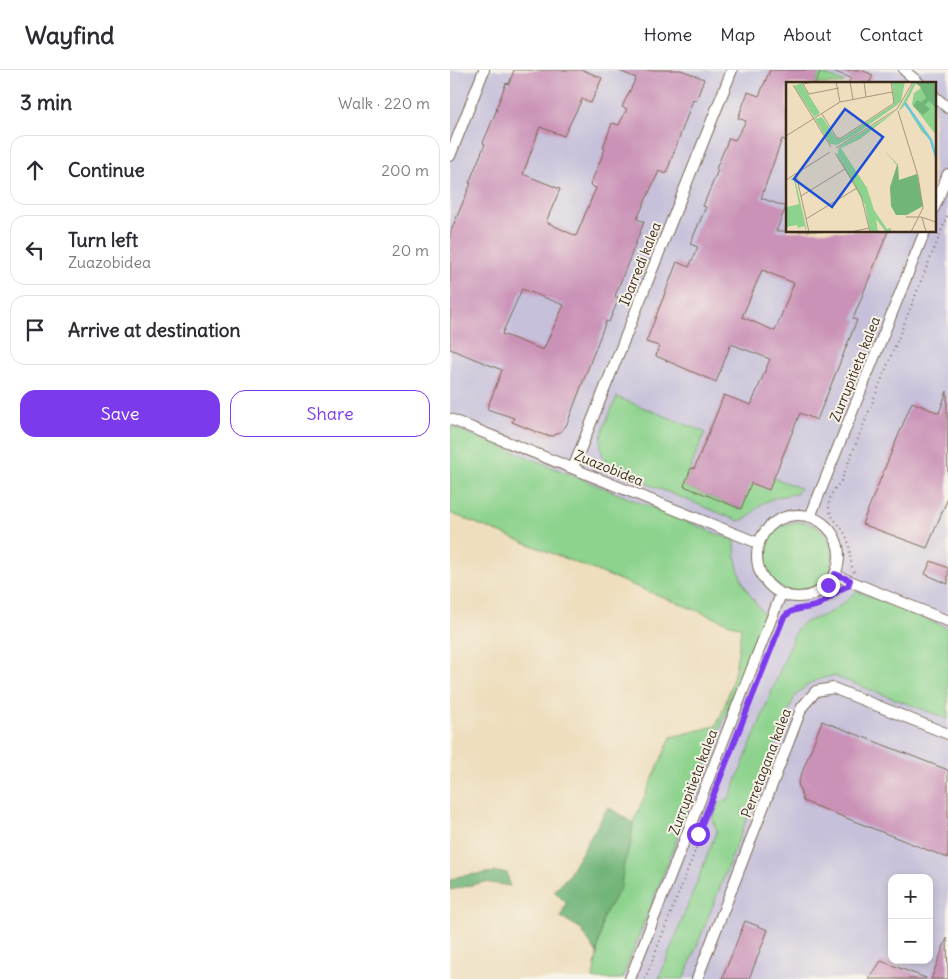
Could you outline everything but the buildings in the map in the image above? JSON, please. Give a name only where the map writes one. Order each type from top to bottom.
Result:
[{"type":"street","points":[[450,156],[484,70]]},
{"type":"street","name":"Ibarredi kalea","points":[[573,468],[732,70]]},
{"type":"street","points":[[904,70],[918,82]]},
{"type":"street","points":[[936,98],[948,108]]},
{"type":"street","points":[[936,203],[948,174]]},
{"type":"street","name":"Zurrupitieta kalea","points":[[810,516],[925,232]]},
{"type":"street","name":"Zuazobidea","points":[[450,419],[758,542]]},
{"type":"street","points":[[789,516],[810,516],[828,527],[834,535],[840,555],[839,565],[828,585],[818,593],[806,597],[793,598],[781,594],[764,582],[756,563],[758,542],[770,525],[779,519],[789,516]]},
{"type":"street","points":[[835,574],[948,621]]},
{"type":"street","name":"Zurrupitieta kalea","points":[[630,979],[781,594]]},
{"type":"street","name":"Perretagana kalea","points":[[697,979],[802,707],[816,691],[833,688],[948,734]]},
{"type":"path","points":[[781,622],[791,610],[819,604],[837,590],[848,586],[854,572],[851,567],[848,541],[840,525],[829,514],[828,506],[834,490],[841,481],[948,214]]},
{"type":"path","points":[[645,979],[699,841],[698,834]]},
{"type":"shaded area","points":[[450,70],[948,70],[948,979],[622,979],[765,615],[750,596],[739,575],[735,556],[735,541],[450,426]]},
{"type":"green space","points":[[814,70],[844,82],[816,82],[818,77]]},
{"type":"green space","points":[[617,397],[705,432],[684,486],[740,509],[748,491],[720,480],[774,478],[800,488],[797,494],[779,497],[766,502],[749,516],[739,521],[618,472],[608,464],[603,456],[601,447],[604,427]]},
{"type":"green space","points":[[450,426],[735,541],[735,553],[742,581],[765,615],[622,979],[593,979],[603,917],[620,887],[624,863],[631,842],[633,823],[671,737],[716,726],[726,703],[733,678],[741,628],[450,513]]},
{"type":"green space","points":[[798,522],[811,525],[823,532],[830,544],[833,557],[830,570],[823,582],[811,589],[798,592],[785,589],[773,582],[766,570],[763,557],[766,544],[773,532],[785,525]]},
{"type":"green space","points":[[857,591],[948,628],[948,719],[834,676],[817,680],[802,689],[794,698],[684,979],[659,979],[717,830],[712,820],[718,803],[729,799],[797,628],[805,622],[836,609]]},
{"type":"green space","points":[[608,807],[633,823],[631,842],[624,863],[621,887],[603,917],[597,954],[580,928],[561,917],[566,903],[554,891],[568,876]]},
{"type":"green space","points":[[495,872],[507,873],[510,886],[484,882],[450,890],[450,880],[460,876]]},
{"type":"route","points":[[698,834],[785,615],[791,610],[807,608],[827,600],[837,590],[848,586],[850,580],[835,574],[828,585]]}]
